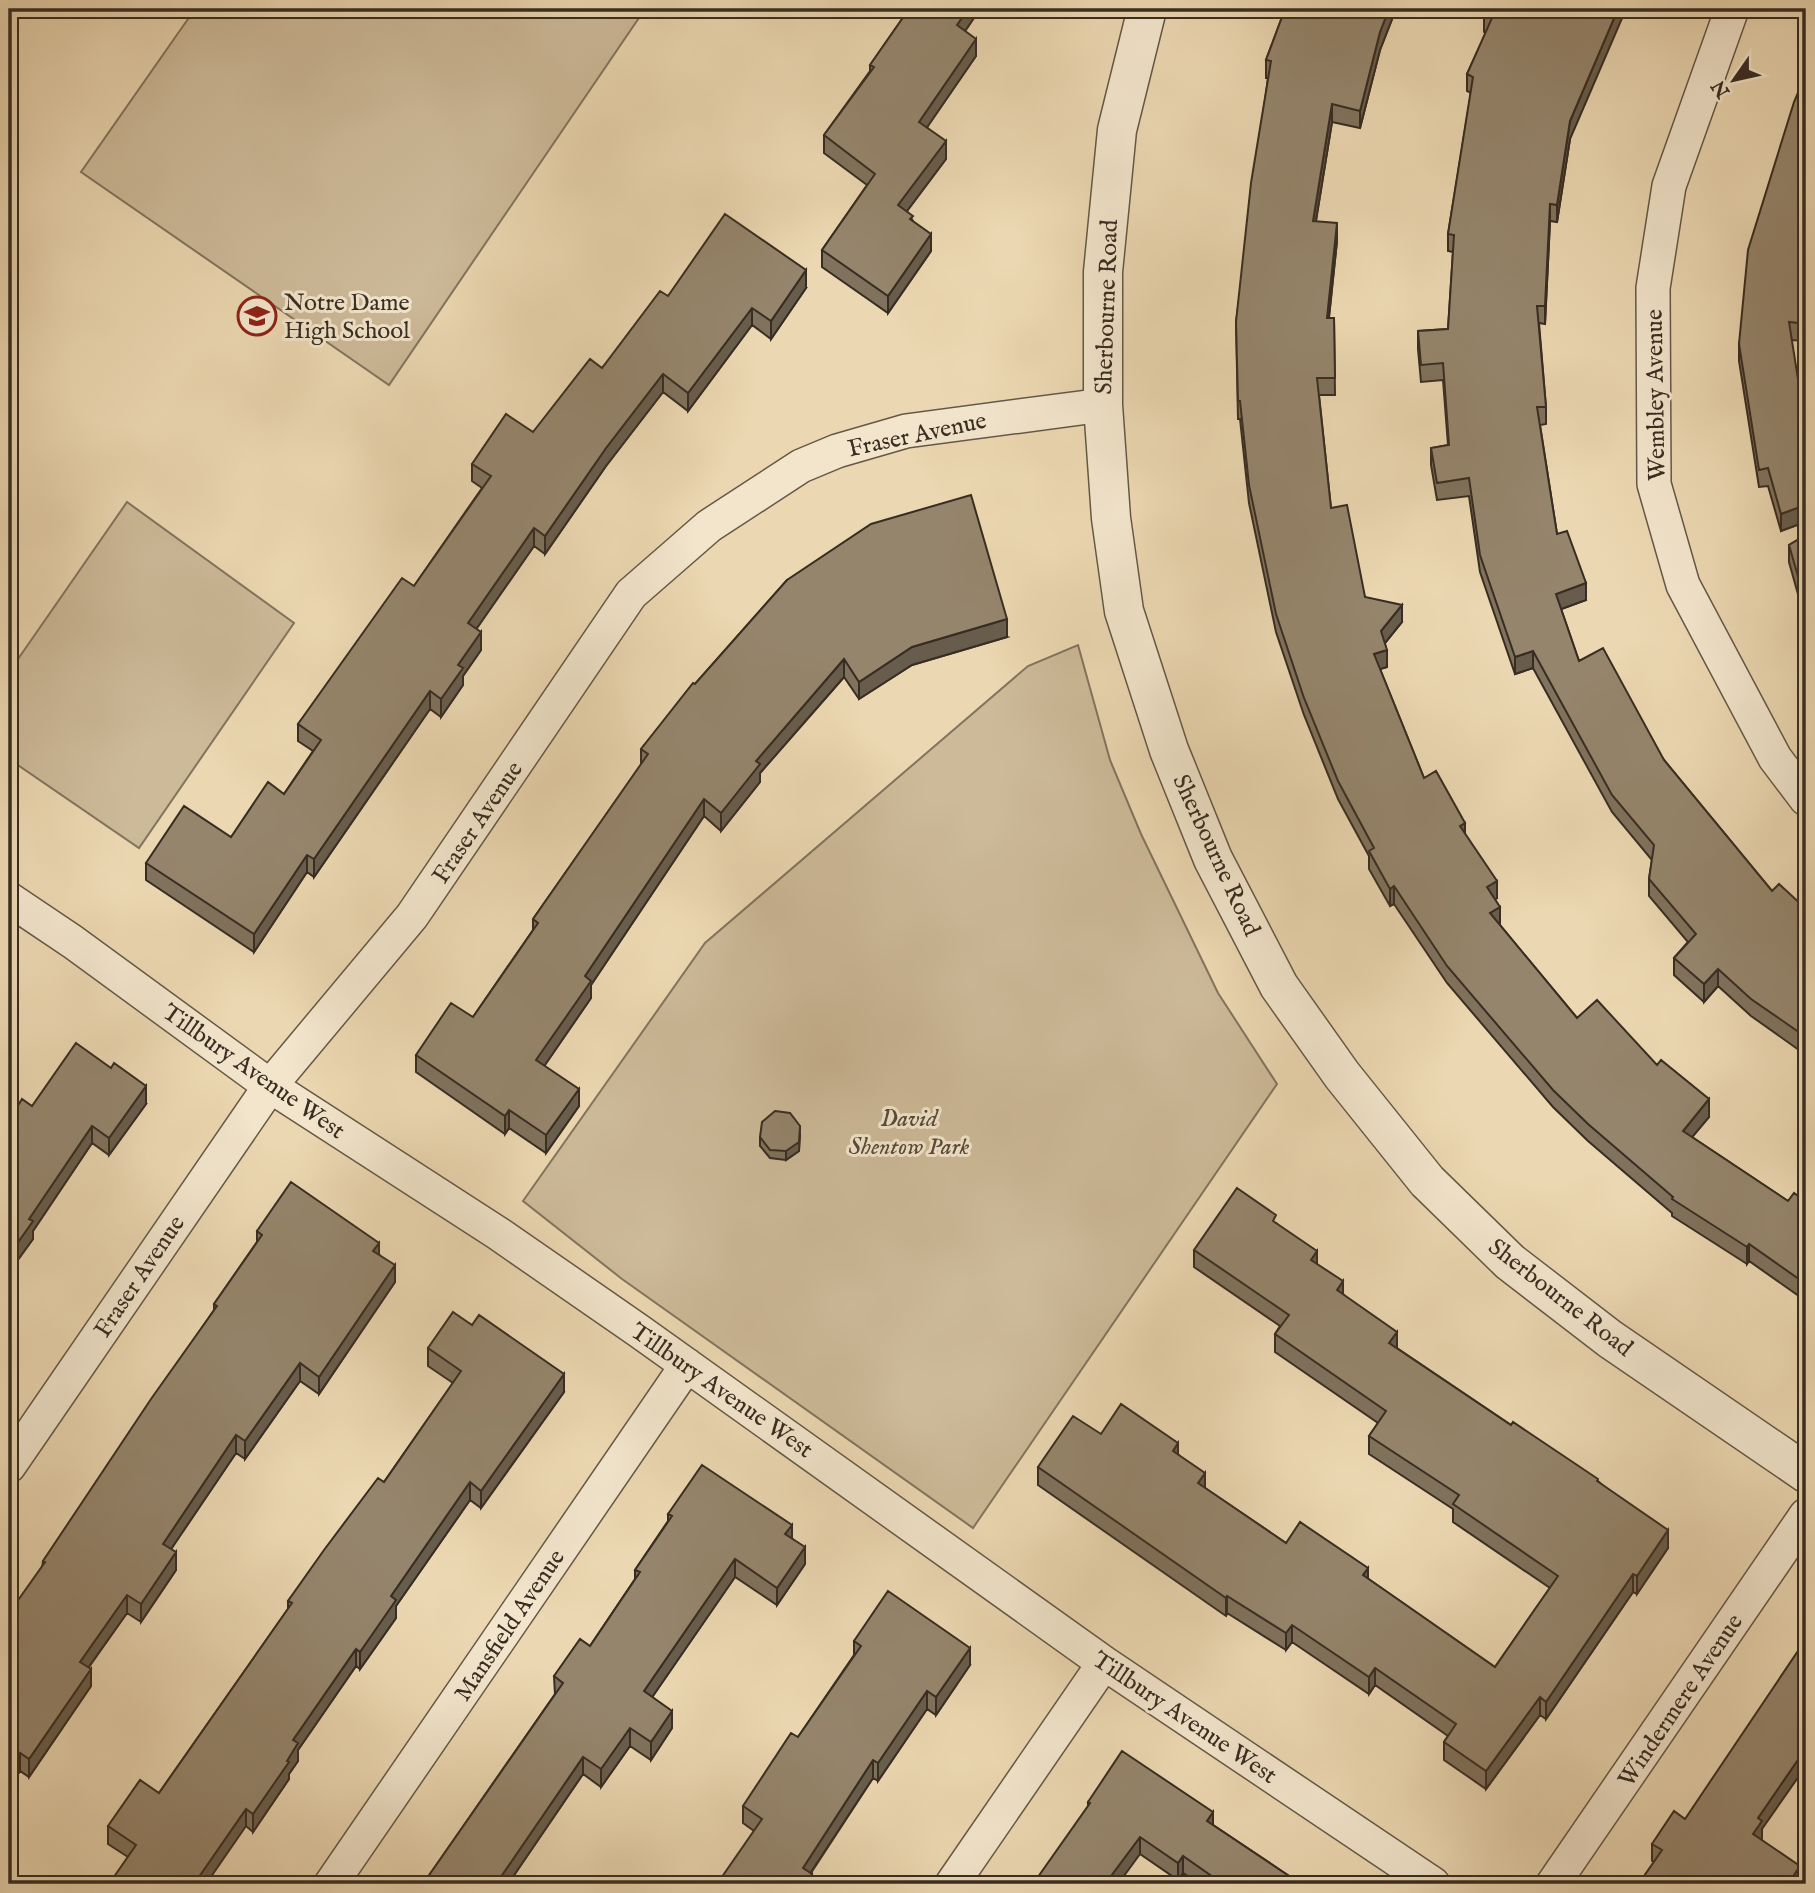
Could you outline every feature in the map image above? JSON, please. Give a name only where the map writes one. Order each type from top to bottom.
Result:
[{"type":"street","name":"Sherbourne Road","points":[[1147,9],[1117,130],[1102,272],[1103,405],[1111,518],[1124,611],[1169,750],[1213,859],[1279,986],[1342,1075],[1427,1181],[1510,1262],[1610,1339],[1806,1473]]},
{"type":"street","name":"Wembley Avenue","points":[[1732,9],[1669,186],[1653,288],[1654,484],[1683,586],[1775,758],[1806,799]]},
{"type":"street","name":"Fraser Avenue","points":[[9,1466],[270,1086],[412,916],[631,594],[709,526],[801,466],[837,451],[906,432],[1103,405]]},
{"type":"street","name":"Tillbury Avenue West","points":[[9,898],[74,942],[270,1086],[499,1234],[1104,1663],[1433,1884]]},
{"type":"street","name":"Mansfield Avenue","points":[[331,1884],[687,1365]]},
{"type":"street","name":"Windermere Avenue","points":[[1553,1884],[1806,1515]]},
{"type":"street","points":[[952,1884],[1104,1663]]},
{"type":"green space","points":[[195,9],[645,9],[389,385],[81,172]]},
{"type":"green space","points":[[127,502],[294,623],[139,848],[9,759],[9,672]]},
{"type":"green space","name":"David Shentow Park","points":[[1078,645],[1110,760],[1141,834],[1218,993],[1277,1084],[973,1528],[622,1279],[523,1201],[705,943],[1028,666]]},
{"type":"building","points":[[909,9],[968,9],[957,25],[976,39],[919,122],[946,141],[898,205],[913,216],[910,219],[931,234],[888,296],[822,250],[875,174],[824,135],[874,67],[870,65]]},
{"type":"building","points":[[1285,9],[1389,9],[1380,32],[1360,111],[1332,104],[1313,221],[1337,223],[1327,318],[1334,318],[1335,378],[1317,378],[1331,508],[1347,505],[1365,597],[1402,605],[1381,631],[1387,650],[1374,654],[1424,778],[1436,771],[1465,823],[1460,826],[1497,881],[1487,887],[1500,907],[1490,913],[1577,1018],[1597,1000],[1657,1065],[1661,1060],[1709,1099],[1683,1131],[1788,1201],[1794,1193],[1806,1202],[1806,1284],[1749,1244],[1747,1247],[1672,1199],[1673,1197],[1553,1090],[1447,966],[1394,886],[1390,889],[1369,851],[1374,848],[1338,781],[1304,698],[1276,614],[1249,485],[1238,401],[1236,322],[1251,183],[1271,61],[1266,60]]},
{"type":"building","points":[[1486,9],[1618,9],[1570,121],[1557,205],[1550,204],[1545,306],[1537,306],[1546,407],[1537,407],[1557,534],[1567,531],[1586,583],[1556,594],[1579,661],[1603,648],[1664,760],[1772,891],[1779,884],[1806,909],[1806,1037],[1751,999],[1718,969],[1704,984],[1674,958],[1696,934],[1649,879],[1654,845],[1612,795],[1533,651],[1515,657],[1480,555],[1469,478],[1437,483],[1431,448],[1449,445],[1443,363],[1421,365],[1418,331],[1448,329],[1454,235],[1448,234],[1473,77],[1467,74],[1492,18],[1484,14]]},
{"type":"building","points":[[1806,74],[1806,324],[1789,322],[1806,430],[1806,507],[1805,505],[1781,514],[1768,468],[1759,470],[1739,344],[1748,250],[1794,102]]},
{"type":"building","points":[[725,214],[806,270],[771,321],[752,308],[688,393],[663,374],[606,448],[545,536],[534,528],[468,623],[481,632],[458,665],[463,668],[441,699],[430,691],[314,859],[307,855],[254,934],[146,863],[184,806],[231,837],[268,782],[284,794],[321,740],[298,724],[402,578],[414,586],[491,476],[472,464],[506,414],[533,432],[590,359],[602,368],[660,291],[668,296]]},
{"type":"building","points":[[971,495],[1007,619],[912,647],[859,682],[844,659],[756,761],[760,764],[721,813],[704,799],[585,976],[591,981],[536,1060],[579,1089],[546,1135],[509,1110],[505,1116],[416,1055],[451,1003],[473,1017],[538,923],[533,919],[648,754],[641,749],[693,683],[695,684],[787,580],[871,524]]},
{"type":"building","points":[[1806,535],[1806,598],[1789,545]]},
{"type":"building","points":[[76,1043],[111,1068],[114,1063],[146,1086],[109,1138],[92,1126],[29,1219],[33,1221],[9,1255],[9,1120],[22,1099],[32,1106]]},
{"type":"building","points":[[775,1111],[790,1113],[800,1126],[799,1142],[786,1151],[770,1150],[760,1137],[762,1122]]},
{"type":"building","points":[[291,1182],[379,1243],[373,1251],[395,1265],[319,1377],[300,1363],[245,1441],[236,1435],[163,1544],[176,1552],[141,1604],[127,1595],[80,1662],[91,1669],[29,1759],[20,1753],[9,1769],[9,1613],[151,1399],[217,1306],[214,1304],[262,1235],[257,1231]]},
{"type":"building","points":[[1237,1188],[1276,1215],[1273,1221],[1317,1251],[1311,1260],[1343,1281],[1337,1290],[1397,1332],[1389,1343],[1511,1425],[1513,1422],[1668,1530],[1637,1576],[1633,1574],[1546,1702],[1540,1697],[1486,1771],[1444,1742],[1456,1724],[1375,1668],[1369,1677],[1292,1625],[1286,1633],[1227,1596],[1226,1598],[1038,1467],[1073,1416],[1101,1434],[1121,1404],[1178,1443],[1173,1451],[1205,1473],[1198,1483],[1286,1543],[1300,1522],[1368,1568],[1363,1575],[1495,1667],[1558,1576],[1453,1504],[1459,1495],[1369,1436],[1386,1411],[1275,1334],[1289,1315],[1194,1250]]},
{"type":"building","points":[[453,1312],[472,1325],[479,1315],[564,1374],[481,1491],[470,1482],[391,1596],[396,1600],[360,1652],[356,1649],[293,1740],[298,1743],[287,1761],[289,1762],[253,1814],[246,1809],[194,1884],[109,1884],[136,1845],[108,1826],[140,1780],[159,1793],[292,1603],[288,1601],[324,1550],[378,1478],[384,1482],[461,1371],[428,1348]]},
{"type":"building","points":[[702,1465],[792,1525],[785,1534],[805,1547],[777,1588],[735,1559],[644,1691],[672,1711],[651,1742],[630,1728],[601,1769],[583,1757],[498,1881],[503,1884],[423,1884],[563,1683],[554,1676],[580,1639],[590,1646],[640,1572],[635,1570],[672,1516],[668,1514]]},
{"type":"building","points":[[888,1591],[970,1648],[936,1697],[927,1691],[878,1763],[873,1760],[803,1868],[812,1874],[804,1884],[717,1884],[762,1819],[743,1806],[791,1733],[798,1737],[861,1646],[854,1641]]},
{"type":"building","points":[[1806,1639],[1806,1748],[1758,1818],[1762,1821],[1753,1834],[1800,1866],[1794,1875],[1806,1884],[1640,1882],[1662,1850],[1652,1844],[1674,1811],[1685,1819]]},
{"type":"building","points":[[1122,1751],[1213,1812],[1207,1821],[1301,1884],[1223,1884],[1183,1856],[1178,1863],[1140,1837],[1105,1884],[1033,1884],[1090,1803],[1088,1802]]},
{"type":"place","name":"Notre Dame High School","points":[[257,316]]}]
